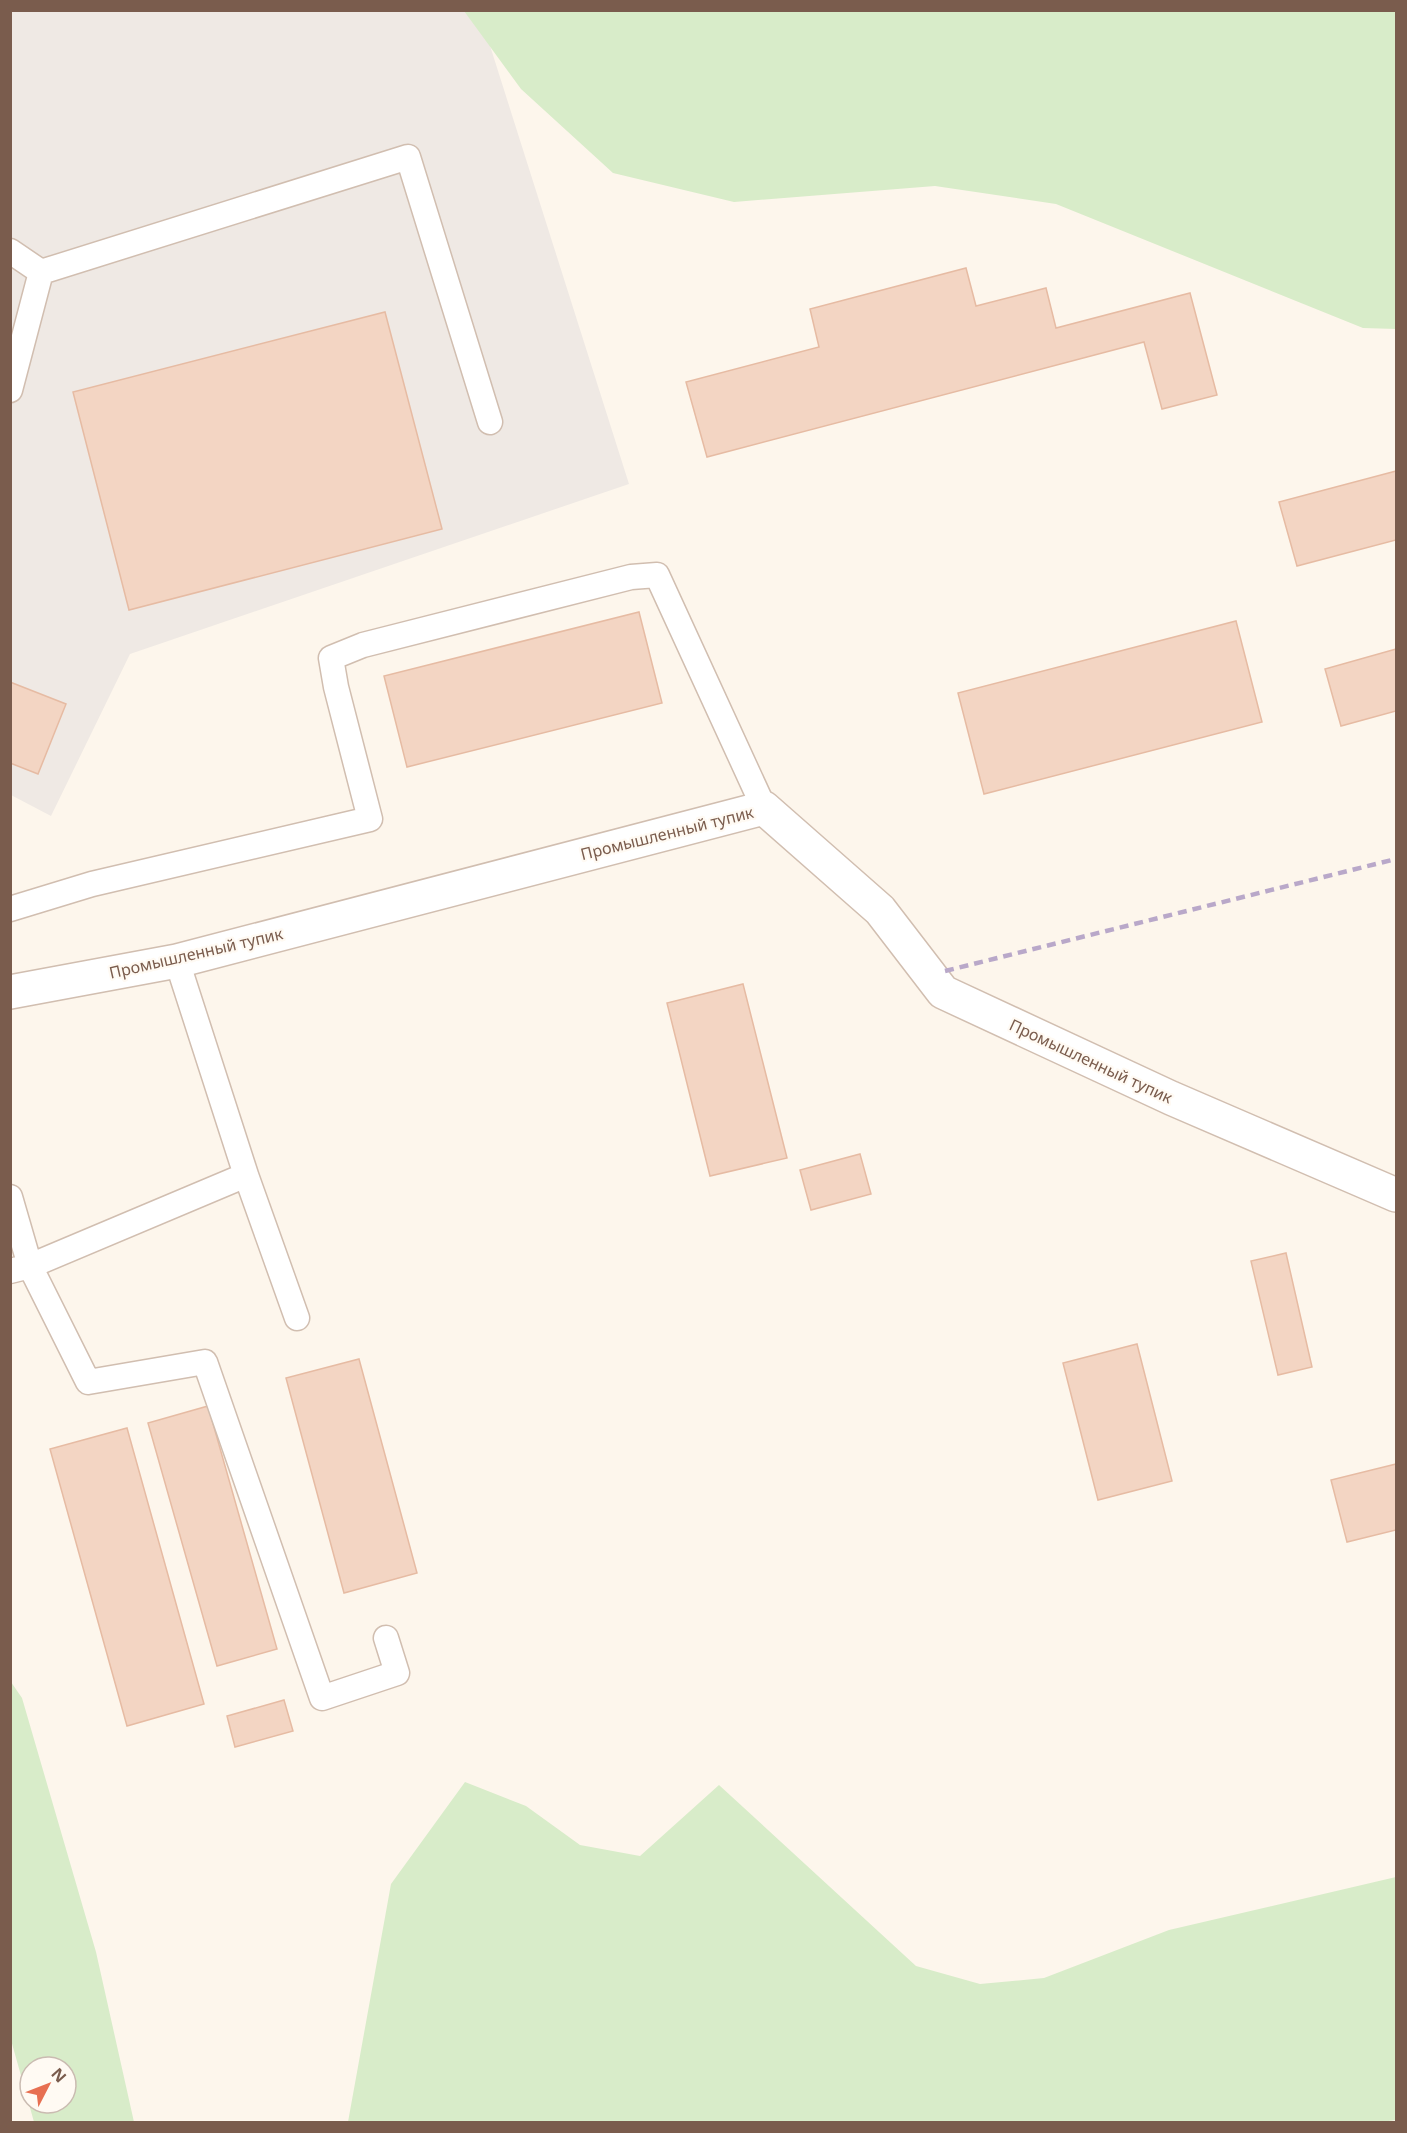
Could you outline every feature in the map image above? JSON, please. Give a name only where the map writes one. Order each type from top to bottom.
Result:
[{"type":"street","name":"Промышленный тупик","points":[[10,992],[177,961],[764,808],[880,910],[944,992],[1171,1098],[1396,1196]]},
{"type":"lane","points":[[41,272],[408,158],[490,422]]},
{"type":"lane","points":[[10,251],[41,272]]},
{"type":"lane","points":[[10,390],[41,272]]},
{"type":"lane","points":[[10,909],[92,884],[370,819],[336,687],[331,658],[363,645],[631,577],[657,575],[764,808]]},
{"type":"lane","points":[[177,961],[246,1175],[297,1318]]},
{"type":"lane","points":[[20,1268],[246,1175]]},
{"type":"lane","points":[[10,1197],[20,1268],[88,1382],[205,1362],[322,1698],[397,1673],[386,1638]]},
{"type":"shaded area","points":[[10,11],[479,11],[629,484],[130,654],[51,816],[11,795]]},
{"type":"green space","points":[[464,11],[1396,11],[1396,329],[1363,328],[1056,204],[935,186],[734,202],[613,173],[521,89]]},
{"type":"green space","points":[[11,1682],[22,1698],[96,1952],[134,2122],[34,2122],[32,2115],[78,2115],[78,2055],[18,2055],[18,2065],[11,2040]]},
{"type":"green space","points":[[465,1782],[526,1806],[580,1845],[640,1856],[719,1785],[916,1966],[980,1984],[1044,1978],[1169,1930],[1396,1877],[1396,2120],[1381,2122],[348,2122],[391,1884]]},
{"type":"building","points":[[966,268],[976,306],[1046,288],[1056,328],[1190,293],[1217,395],[1162,409],[1144,342],[707,457],[686,382],[819,347],[810,309]]},
{"type":"building","points":[[385,312],[442,529],[129,610],[73,392]]},
{"type":"building","points":[[1396,471],[1396,540],[1297,566],[1279,502]]},
{"type":"building","points":[[639,612],[662,703],[407,767],[384,676]]},
{"type":"building","points":[[1236,621],[1262,722],[984,794],[958,693]]},
{"type":"building","points":[[1396,649],[1396,711],[1341,726],[1325,669]]},
{"type":"building","points":[[10,682],[66,704],[38,774],[10,763]]},
{"type":"building","points":[[743,984],[787,1158],[710,1176],[667,1003]]},
{"type":"building","points":[[860,1154],[871,1194],[811,1210],[800,1170]]},
{"type":"building","points":[[1286,1253],[1312,1367],[1278,1375],[1251,1261]]},
{"type":"building","points":[[1137,1344],[1172,1481],[1098,1500],[1063,1363]]},
{"type":"building","points":[[359,1359],[417,1573],[344,1593],[286,1378]]},
{"type":"building","points":[[208,1406],[277,1649],[217,1666],[148,1423]]},
{"type":"building","points":[[127,1428],[204,1704],[127,1726],[50,1449]]},
{"type":"building","points":[[1396,1464],[1396,1530],[1347,1542],[1331,1480]]},
{"type":"building","points":[[284,1700],[293,1731],[235,1747],[227,1716]]},
{"type":"railway","points":[[945,971],[1396,859]]}]
